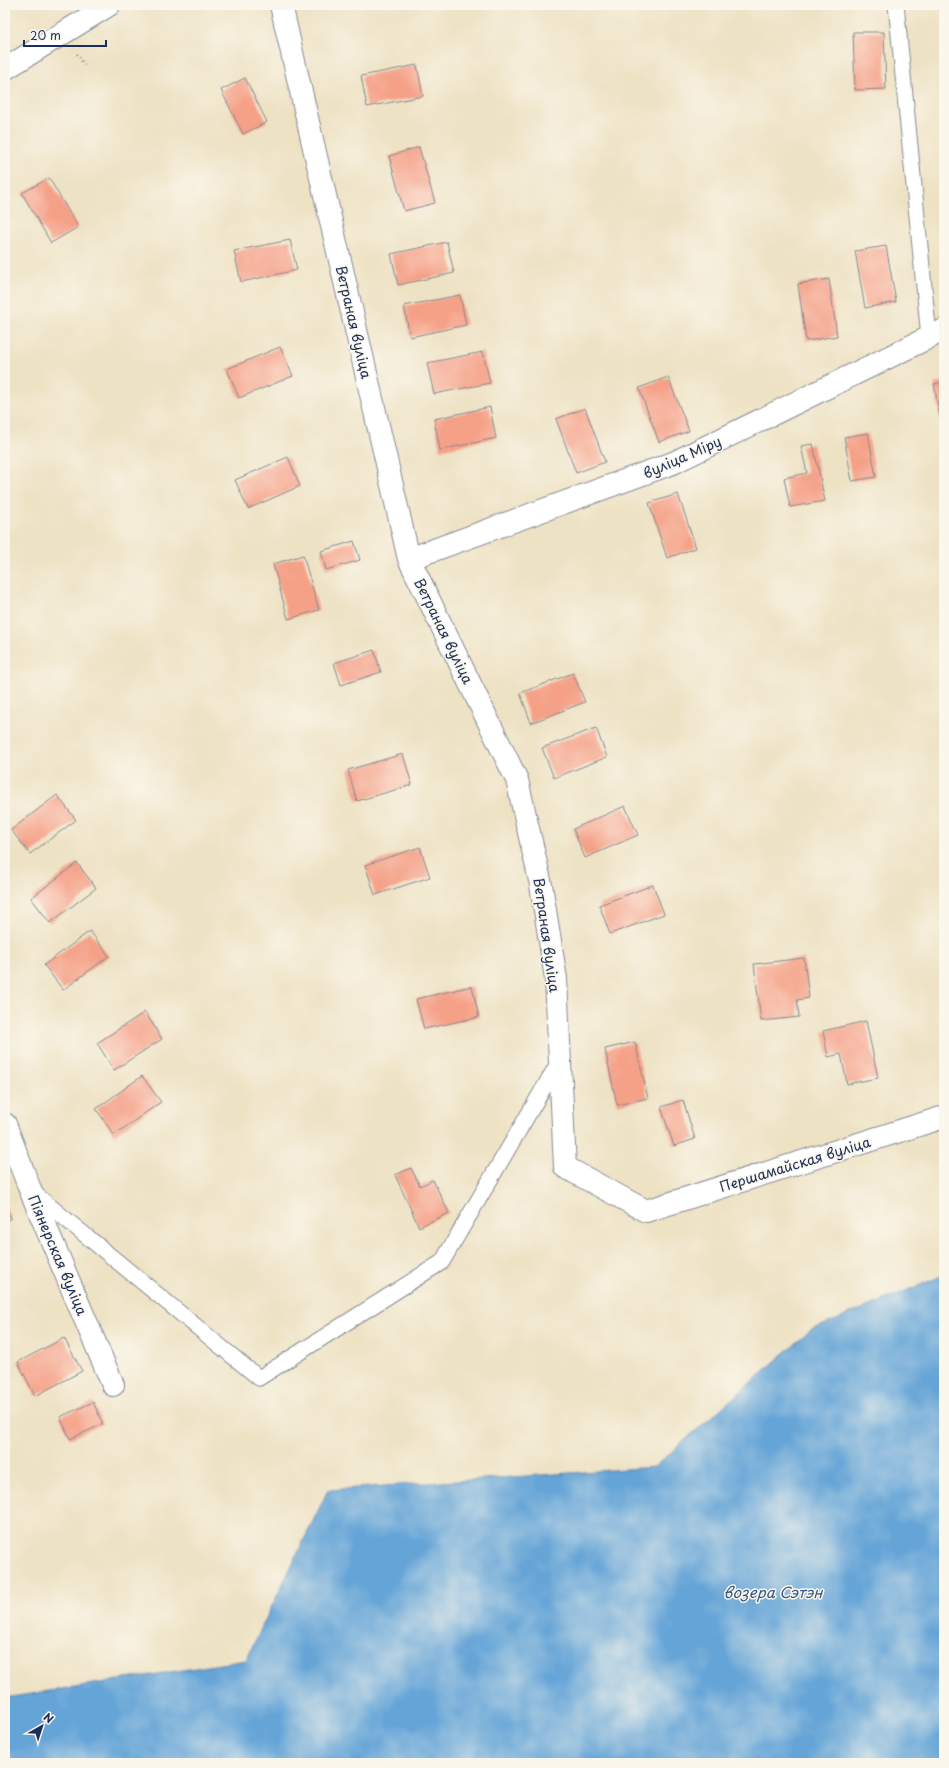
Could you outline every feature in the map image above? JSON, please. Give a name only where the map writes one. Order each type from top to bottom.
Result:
[{"type":"street","points":[[5,69],[109,5]]},
{"type":"street","name":"Ветраная вуліца","points":[[281,5],[410,559],[517,780],[541,886],[555,971],[564,1167],[646,1211]]},
{"type":"street","name":"вуліца Міру","points":[[410,559],[673,463],[936,334]]},
{"type":"street","name":"Першамайская вуліца","points":[[646,1211],[944,1117]]},
{"type":"street","name":"Піянерская вуліца","points":[[5,1124],[113,1385]]},
{"type":"lane","points":[[896,5],[936,334]]},
{"type":"lane","points":[[32,1192],[259,1378],[442,1262],[560,1060]]},
{"type":"water","name":"возера Сэтэн","points":[[944,1275],[944,1763],[5,1763],[5,1698],[246,1660],[328,1490],[654,1467],[811,1330]]},
{"type":"building","points":[[853,32],[884,32],[886,89],[855,90]]},
{"type":"building","points":[[417,65],[423,96],[367,107],[361,76]]},
{"type":"building","points":[[245,78],[267,122],[243,134],[221,90]]},
{"type":"building","points":[[419,147],[435,203],[404,211],[389,156]]},
{"type":"building","points":[[49,178],[78,227],[51,243],[22,193]]},
{"type":"building","points":[[290,240],[297,270],[241,282],[234,251]]},
{"type":"building","points":[[447,242],[454,273],[398,285],[391,254]]},
{"type":"building","points":[[886,246],[896,302],[865,308],[855,251]]},
{"type":"building","points":[[829,279],[837,336],[806,341],[798,284]]},
{"type":"building","points":[[460,295],[466,325],[410,337],[404,306]]},
{"type":"building","points":[[280,347],[293,376],[239,398],[227,369]]},
{"type":"building","points":[[483,352],[490,383],[434,394],[427,363]]},
{"type":"building","points":[[668,377],[689,431],[659,442],[639,388]]},
{"type":"building","points":[[944,382],[944,435],[943,435],[934,384]]},
{"type":"building","points":[[490,407],[496,438],[440,450],[434,419]]},
{"type":"building","points":[[585,408],[605,462],[576,473],[556,419]]},
{"type":"building","points":[[868,433],[876,477],[852,481],[844,437]]},
{"type":"building","points":[[813,444],[825,501],[790,507],[784,478],[807,473],[801,446]]},
{"type":"building","points":[[288,457],[300,486],[248,509],[235,480]]},
{"type":"building","points":[[678,494],[696,548],[667,558],[649,503]]},
{"type":"building","points":[[354,541],[360,560],[326,570],[321,551]]},
{"type":"building","points":[[303,555],[319,610],[288,619],[273,564]]},
{"type":"building","points":[[374,650],[381,672],[341,685],[334,663]]},
{"type":"building","points":[[573,673],[585,702],[531,723],[520,693]]},
{"type":"building","points":[[596,728],[607,757],[554,778],[542,748]]},
{"type":"building","points":[[403,754],[412,785],[357,801],[348,770]]},
{"type":"building","points":[[57,795],[76,820],[30,854],[11,830]]},
{"type":"building","points":[[625,806],[638,835],[585,858],[573,829]]},
{"type":"building","points":[[420,847],[430,877],[375,895],[365,865]]},
{"type":"building","points":[[77,863],[96,888],[50,923],[31,898]]},
{"type":"building","points":[[653,885],[664,914],[610,934],[599,905]]},
{"type":"building","points":[[90,931],[109,956],[63,990],[44,965]]},
{"type":"building","points":[[804,958],[809,998],[797,1000],[799,1017],[761,1021],[754,964]]},
{"type":"building","points":[[472,986],[479,1017],[424,1029],[416,999]]},
{"type":"building","points":[[145,1012],[162,1039],[114,1070],[97,1043]]},
{"type":"building","points":[[866,1021],[878,1078],[847,1084],[841,1054],[828,1057],[823,1031]]},
{"type":"building","points":[[635,1042],[648,1098],[617,1105],[605,1049]]},
{"type":"building","points":[[142,1076],[161,1102],[114,1135],[96,1109]]},
{"type":"building","points":[[683,1100],[695,1139],[674,1146],[661,1107]]},
{"type":"building","points":[[411,1168],[420,1186],[433,1180],[449,1213],[419,1227],[395,1175]]},
{"type":"building","points":[[5,1207],[11,1218],[5,1222]]},
{"type":"building","points":[[64,1338],[82,1371],[35,1396],[18,1362]]},
{"type":"building","points":[[93,1402],[103,1424],[70,1439],[60,1417]]}]
